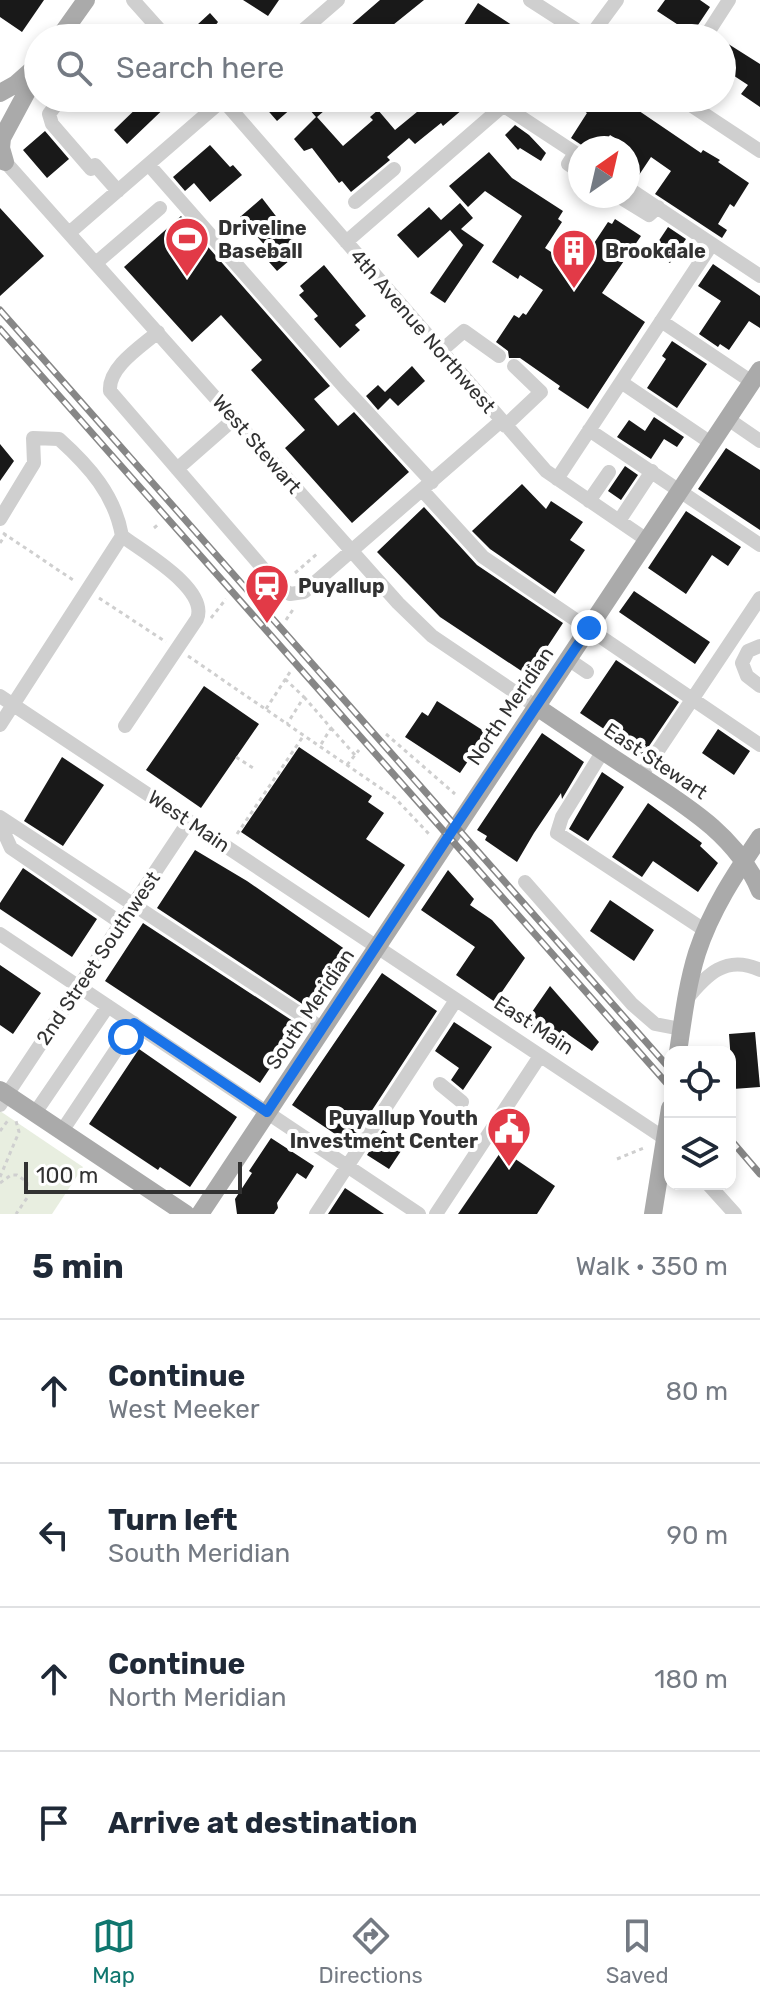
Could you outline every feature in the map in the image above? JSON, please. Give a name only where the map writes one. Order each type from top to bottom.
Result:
[{"type":"main road","points":[[69,24],[86,0]]},
{"type":"main road","points":[[0,93],[24,77]]},
{"type":"main road","points":[[3,159],[2,138],[24,97]]},
{"type":"main road","name":"North Meridian","points":[[377,947],[756,376]]},
{"type":"main road","name":"East Stewart","points":[[537,707],[702,819],[725,838],[744,860]]},
{"type":"main road","points":[[679,1046],[694,962],[706,931],[718,903],[760,837]]},
{"type":"main road","points":[[744,860],[760,891]]},
{"type":"main road","name":"South Meridian","points":[[200,1214],[377,947]]},
{"type":"main road","points":[[3,1096],[35,1113],[186,1214]]},
{"type":"main road","points":[[653,1214],[664,1160]]},
{"type":"street","points":[[133,0],[154,24]]},
{"type":"street","points":[[310,24],[338,0]]},
{"type":"street","points":[[530,0],[567,24]]},
{"type":"street","points":[[599,24],[617,0]]},
{"type":"street","points":[[714,24],[729,0]]},
{"type":"street","points":[[50,112],[52,124],[118,191]]},
{"type":"street","points":[[69,233],[208,112]]},
{"type":"street","name":"4th Avenue Northwest","points":[[234,112],[546,471],[647,540]]},
{"type":"street","points":[[346,242],[496,112]]},
{"type":"street","points":[[521,112],[568,147]]},
{"type":"street","points":[[701,112],[760,151]]},
{"type":"street","name":"West Stewart","points":[[3,159],[351,552],[432,636],[537,707]]},
{"type":"street","points":[[149,165],[343,386],[483,557],[760,745]]},
{"type":"street","points":[[355,202],[394,169]]},
{"type":"street","points":[[378,183],[393,201]]},
{"type":"street","points":[[640,196],[760,276]]},
{"type":"street","points":[[638,208],[649,215],[658,207]]},
{"type":"street","points":[[96,263],[160,208]]},
{"type":"street","points":[[557,479],[712,244]]},
{"type":"street","points":[[661,321],[756,376]]},
{"type":"street","points":[[441,351],[464,331],[499,356]]},
{"type":"street","points":[[158,332],[121,365],[110,386],[114,399],[283,591],[293,595],[302,593],[541,392],[514,366]]},
{"type":"street","points":[[621,382],[711,443]]},
{"type":"street","points":[[177,469],[234,419]]},
{"type":"street","points":[[728,419],[760,441]]},
{"type":"street","points":[[589,430],[760,545]]},
{"type":"street","points":[[0,519],[34,463],[33,438],[59,439],[110,495],[119,515],[122,536],[0,725]]},
{"type":"street","points":[[619,521],[652,471]]},
{"type":"street","points":[[589,501],[609,472]]},
{"type":"street","points":[[122,536],[184,584],[196,598],[200,610],[125,726]]},
{"type":"street","points":[[641,776],[760,598]]},
{"type":"street","points":[[760,632],[742,663],[743,671],[760,686]]},
{"type":"street","points":[[746,653],[760,646]]},
{"type":"street","points":[[568,659],[587,672]]},
{"type":"street","name":"West Main","points":[[0,696],[377,947]]},
{"type":"street","points":[[603,751],[562,817],[557,833],[706,931]]},
{"type":"street","points":[[0,817],[323,1029]]},
{"type":"street","name":"2nd Street Southwest","points":[[3,1096],[189,821]]},
{"type":"street","points":[[0,831],[11,848],[121,923]]},
{"type":"street","points":[[525,882],[632,1004],[655,1024],[681,1029]]},
{"type":"street","points":[[0,934],[419,1214]]},
{"type":"street","name":"East Main","points":[[377,947],[664,1137]]},
{"type":"street","points":[[686,1000],[715,970],[737,964],[760,970]]},
{"type":"street","points":[[316,1214],[456,1000]]},
{"type":"street","points":[[35,1113],[108,1006]]},
{"type":"street","points":[[62,1131],[134,1023]]},
{"type":"street","points":[[436,1214],[540,1056]]},
{"type":"street","points":[[440,1084],[462,1102]]},
{"type":"street","points":[[713,1190],[735,1214]]},
{"type":"path","points":[[154,528],[160,523]]},
{"type":"path","points":[[0,530],[78,584]]},
{"type":"path","points":[[0,543],[6,534]]},
{"type":"path","points":[[295,573],[318,553]]},
{"type":"path","points":[[96,596],[168,643]]},
{"type":"path","points":[[205,628],[226,599]]},
{"type":"path","points":[[286,620],[294,608]]},
{"type":"path","points":[[181,652],[395,798],[429,834]]},
{"type":"path","points":[[266,709],[290,672]]},
{"type":"path","points":[[285,679],[355,755]]},
{"type":"path","points":[[287,724],[304,697]]},
{"type":"path","points":[[320,746],[331,728]]},
{"type":"path","points":[[386,734],[455,794]]},
{"type":"path","points":[[237,834],[304,735]]},
{"type":"path","points":[[347,765],[359,750]]},
{"type":"path","points":[[236,757],[253,768]]},
{"type":"path","points":[[0,1177],[19,1132],[15,1117]]},
{"type":"path","points":[[0,1131],[9,1119]]},
{"type":"path","points":[[617,1159],[644,1148]]},
{"type":"path","points":[[0,1183],[11,1175],[17,1175],[27,1182],[27,1198],[16,1214]]},
{"type":"shaded area","points":[[0,1111],[83,1167],[52,1214],[0,1214]]},
{"type":"building","points":[[0,0],[44,0],[28,24],[24,24],[22,32],[0,17]]},
{"type":"building","points":[[243,0],[279,0],[268,16]]},
{"type":"building","points":[[380,0],[424,0],[394,24],[352,24]]},
{"type":"building","points":[[665,0],[700,0],[710,7],[699,24],[677,24],[657,11]]},
{"type":"building","points":[[478,3],[510,24],[464,24]]},
{"type":"building","points":[[210,13],[218,22],[216,24],[198,24]]},
{"type":"building","points":[[736,49],[760,64],[760,107],[741,94],[748,85],[736,77]]},
{"type":"building","points":[[133,112],[160,112],[127,144],[114,130]]},
{"type":"building","points":[[269,112],[287,112],[277,121]]},
{"type":"building","points":[[312,112],[323,112],[317,117],[343,146],[373,120],[370,117],[376,112],[380,112],[395,130],[417,112],[460,112],[415,144],[409,138],[387,157],[390,160],[351,192],[342,181],[339,183],[312,148],[304,151],[294,139],[316,117]]},
{"type":"building","points":[[586,112],[641,112],[701,153],[703,150],[720,160],[718,162],[749,183],[734,207],[730,204],[718,224],[727,230],[722,238],[655,194],[671,171],[651,157],[640,174],[640,136],[572,136]]},
{"type":"building","points":[[515,125],[546,153],[541,161],[520,148],[518,150],[505,135]]},
{"type":"building","points":[[45,131],[69,159],[47,178],[23,150]]},
{"type":"building","points":[[210,145],[242,175],[210,202],[194,183],[185,191],[173,177]]},
{"type":"building","name":"Brookdale","points":[[489,152],[512,178],[563,211],[558,219],[562,222],[545,248],[577,269],[608,222],[612,224],[615,219],[641,236],[602,293],[645,322],[588,409],[520,358],[509,358],[508,351],[496,342],[514,315],[519,318],[523,313],[526,315],[543,290],[492,262],[522,216],[485,191],[468,207],[449,186]]},
{"type":"building","points":[[262,198],[302,250],[277,271],[262,254],[268,249],[240,217]]},
{"type":"building","points":[[460,203],[473,218],[461,229],[484,245],[445,303],[430,293],[463,245],[450,230],[418,258],[397,235],[429,207],[441,220]]},
{"type":"building","points":[[0,208],[44,256],[0,296]]},
{"type":"building","points":[[181,216],[330,386],[314,399],[338,426],[354,412],[409,472],[352,523],[285,448],[305,430],[251,370],[262,360],[221,315],[192,342],[124,267]]},
{"type":"building","points":[[668,227],[686,239],[670,263],[652,251]]},
{"type":"building","points":[[713,264],[760,296],[760,328],[749,321],[729,350],[720,344],[718,347],[699,334],[721,301],[698,286]]},
{"type":"building","points":[[324,265],[366,316],[355,325],[360,330],[340,348],[314,319],[318,316],[299,295],[304,291],[300,286]]},
{"type":"building","points":[[672,341],[707,364],[677,408],[647,388],[666,359],[662,356]]},
{"type":"building","points":[[412,366],[425,381],[398,406],[390,398],[378,410],[366,396],[378,385],[385,392]]},
{"type":"building","points":[[654,417],[684,437],[677,447],[664,439],[651,459],[617,437],[629,420],[645,431]]},
{"type":"building","points":[[0,444],[14,461],[0,481]]},
{"type":"building","points":[[726,448],[760,470],[760,530],[698,489]]},
{"type":"building","points":[[625,466],[638,475],[621,500],[608,491]]},
{"type":"building","points":[[522,484],[546,509],[551,501],[583,522],[570,540],[585,550],[555,594],[490,549],[472,531]]},
{"type":"building","points":[[424,507],[477,565],[563,623],[530,673],[526,674],[440,617],[377,552]]},
{"type":"building","points":[[686,511],[741,547],[728,566],[712,555],[686,594],[648,568]]},
{"type":"building","points":[[634,591],[710,642],[695,664],[619,612]]},
{"type":"building","points":[[616,660],[679,702],[643,755],[580,713]]},
{"type":"building","points":[[204,686],[259,724],[201,808],[146,770]]},
{"type":"building","points":[[437,701],[487,733],[460,773],[405,737],[422,712],[428,716]]},
{"type":"building","points":[[718,729],[750,751],[734,775],[702,753]]},
{"type":"building","points":[[542,733],[584,762],[517,862],[485,840],[487,836],[477,830]]},
{"type":"building","points":[[299,747],[372,796],[368,802],[384,813],[366,839],[405,865],[369,918],[241,832]]},
{"type":"building","points":[[62,757],[104,785],[63,846],[24,821]]},
{"type":"building","points":[[602,772],[624,787],[588,841],[569,829]]},
{"type":"building","points":[[648,803],[702,843],[700,846],[718,863],[698,892],[653,861],[642,877],[612,857]]},
{"type":"building","points":[[195,850],[247,881],[349,952],[310,1009],[157,908]]},
{"type":"building","points":[[23,868],[97,919],[72,957],[0,909],[0,903]]},
{"type":"building","points":[[448,870],[474,899],[470,905],[492,920],[525,958],[495,1002],[456,975],[475,947],[421,910]]},
{"type":"building","points":[[610,900],[654,930],[634,961],[590,931]]},
{"type":"building","points":[[143,923],[299,1025],[260,1083],[105,981]]},
{"type":"building","points":[[0,965],[41,993],[13,1034],[0,1025]]},
{"type":"building","points":[[382,973],[437,1011],[350,1144],[292,1105]]},
{"type":"building","points":[[550,986],[599,1042],[592,1051],[562,1030],[554,1042],[525,1022]]},
{"type":"building","points":[[454,1022],[492,1047],[463,1090],[451,1080],[459,1068],[435,1051]]},
{"type":"building","points":[[755,1032],[760,1087],[736,1089],[736,1046],[730,1046],[729,1034]]},
{"type":"building","points":[[139,1049],[237,1117],[190,1187],[160,1167],[158,1170],[89,1124]]},
{"type":"building","points":[[383,1130],[405,1145],[389,1169],[367,1155]]},
{"type":"building","points":[[271,1138],[314,1166],[306,1179],[297,1173],[277,1203],[274,1214],[237,1214],[235,1199]]},
{"type":"building","name":"Puyallup Youth Investment Center","points":[[502,1150],[555,1186],[537,1214],[458,1214]]},
{"type":"building","points":[[345,1188],[384,1214],[328,1214]]},
{"type":"railway","points":[[0,310],[664,1062]]},
{"type":"railway","points":[[0,329],[664,1080]]},
{"type":"railway","points":[[736,1146],[760,1174]]},
{"type":"place","name":"Driveline Baseball","points":[[187,278]]},
{"type":"place","name":"Brookdale","points":[[574,290]]},
{"type":"place","name":"Puyallup","points":[[267,625]]},
{"type":"place","name":"Puyallup Youth Investment Center","points":[[509,1168]]},
{"type":"route","points":[[126,1037],[134,1023],[267,1112],[589,628]]}]
